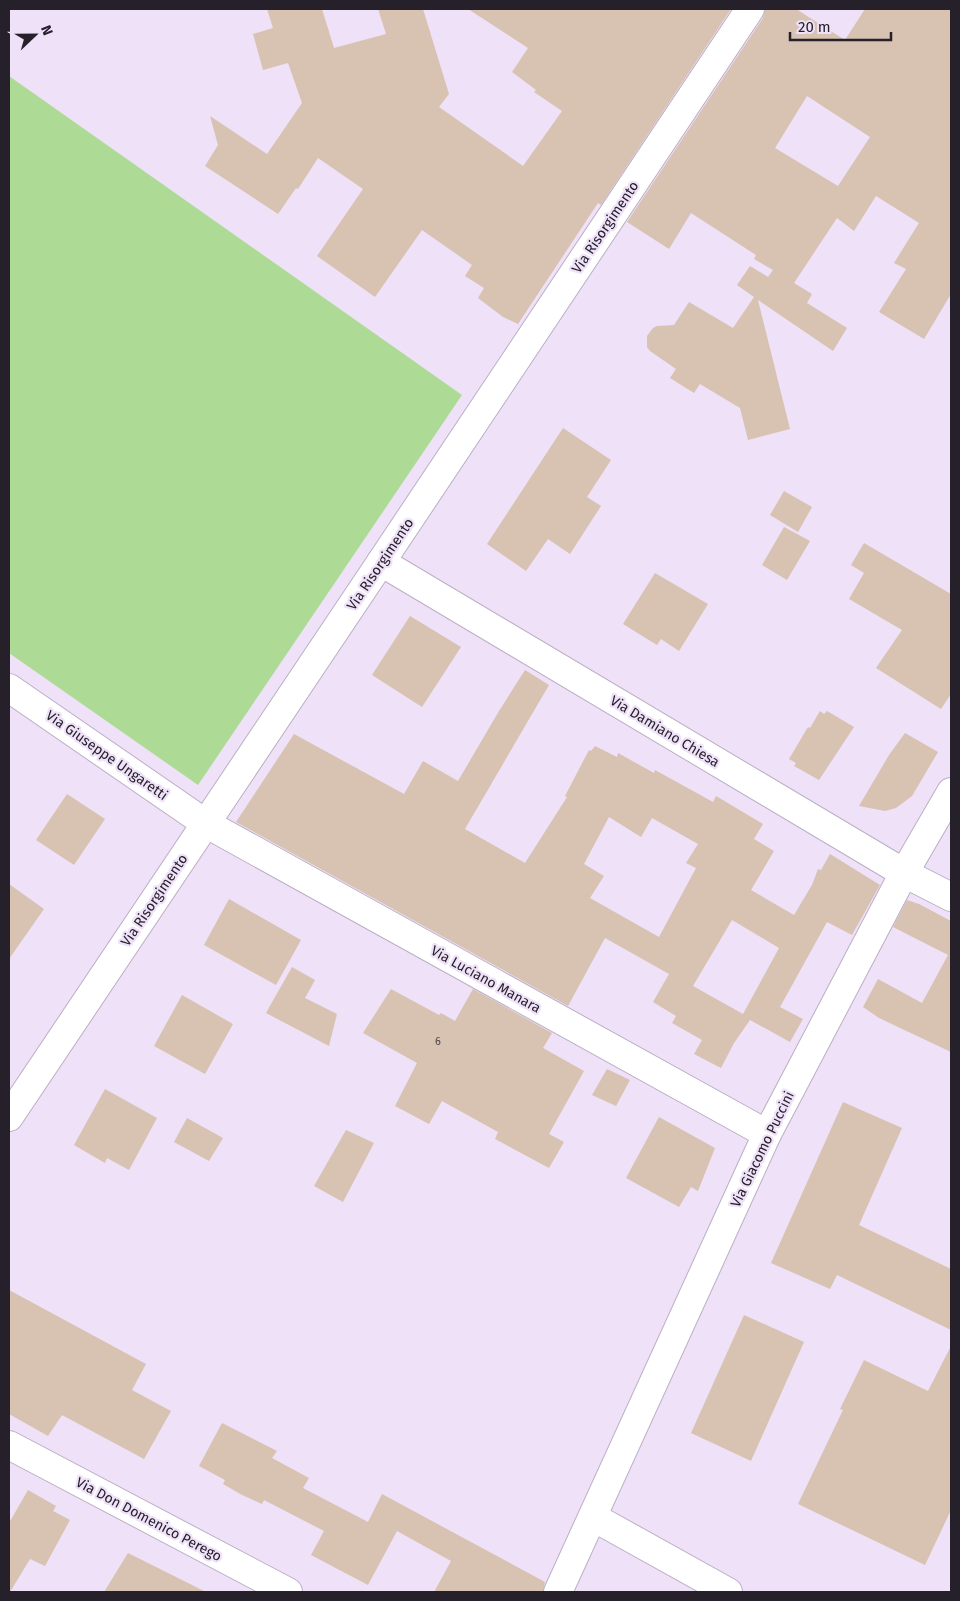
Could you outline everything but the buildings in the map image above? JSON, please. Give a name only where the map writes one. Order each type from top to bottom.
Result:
[{"type":"street","name":"Via Risorgimento","points":[[9,1117],[750,9]]},
{"type":"street","name":"Via Damiano Chiesa","points":[[381,562],[904,873],[951,897]]},
{"type":"street","name":"Via Giuseppe Ungaretti","points":[[9,688],[205,823]]},
{"type":"street","name":"Via Giacomo Puccini","points":[[558,1592],[767,1134],[904,873],[951,792]]},
{"type":"street","name":"Via Luciano Manara","points":[[205,823],[767,1134]]},
{"type":"street","name":"Via Don Domenico Perego","points":[[9,1445],[288,1592]]},
{"type":"street","points":[[588,1528],[728,1592]]},
{"type":"green space","points":[[9,76],[462,395],[198,785],[9,653]]}]
